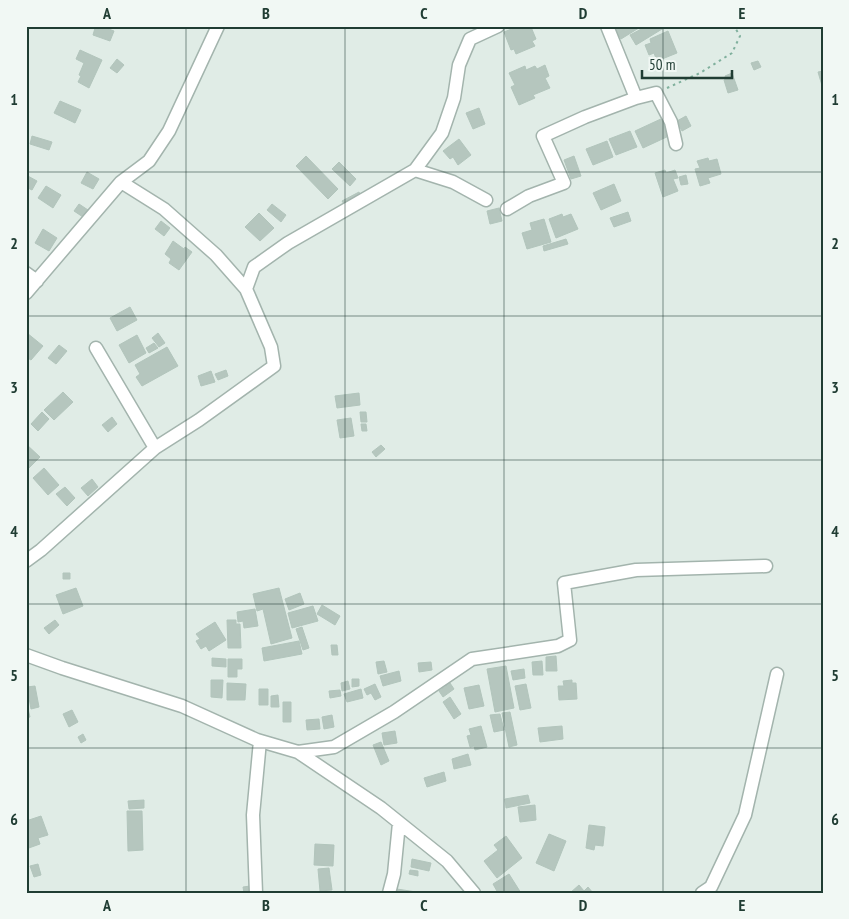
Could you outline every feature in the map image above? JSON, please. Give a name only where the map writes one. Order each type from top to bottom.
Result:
[{"type":"street","points":[[26,293],[122,182],[149,161],[169,131],[218,26]]},
{"type":"street","points":[[246,289],[254,267],[288,243],[415,170],[442,133],[454,98],[459,65],[470,38],[498,26]]},
{"type":"street","points":[[607,26],[636,98]]},
{"type":"street","points":[[507,209],[528,196],[564,183],[544,136],[585,117],[636,98],[656,93],[671,122],[676,144]]},
{"type":"street","points":[[415,170],[453,182],[486,200]]},
{"type":"street","points":[[26,561],[41,550],[155,448],[199,420],[274,366],[271,347],[246,289],[216,255],[164,209],[122,182]]},
{"type":"street","points":[[26,273],[37,281]]},
{"type":"street","points":[[96,348],[155,448]]},
{"type":"street","points":[[298,752],[334,747],[402,707],[472,659],[558,646],[570,640],[564,583],[636,570],[766,566]]},
{"type":"street","points":[[26,655],[182,706],[260,741],[298,752],[399,822],[447,861],[474,893]]},
{"type":"street","points":[[702,893],[711,887],[745,815],[777,674]]},
{"type":"street","points":[[256,893],[253,815],[260,741]]},
{"type":"street","points":[[389,893],[394,874],[399,822]]},
{"type":"path","points":[[656,93],[700,73],[732,53],[740,36],[734,26]]},
{"type":"building","points":[[101,26],[114,31],[110,41],[93,35],[95,28],[99,29]]},
{"type":"building","points":[[519,26],[531,27],[536,39],[532,41],[535,46],[516,54],[514,49],[511,50],[504,32]]},
{"type":"building","points":[[621,26],[642,26],[621,39],[615,30]]},
{"type":"building","points":[[647,26],[667,26],[636,45],[630,35]]},
{"type":"building","points":[[668,31],[677,53],[657,61],[654,53],[649,55],[645,45],[651,43],[650,39]]},
{"type":"building","points":[[80,50],[102,60],[89,88],[78,82],[84,63],[76,59]]},
{"type":"building","points":[[117,59],[124,65],[117,73],[110,68]]},
{"type":"building","points":[[758,61],[761,67],[754,70],[751,63]]},
{"type":"building","points":[[545,65],[549,76],[545,78],[550,88],[533,95],[535,98],[519,105],[511,87],[515,85],[509,73],[525,66],[526,70],[535,66],[537,69]]},
{"type":"building","points":[[823,71],[823,89],[818,72]]},
{"type":"building","points":[[732,73],[738,90],[728,93],[724,80],[726,79],[725,76]]},
{"type":"building","points":[[60,101],[81,110],[75,123],[54,113]]},
{"type":"building","points":[[479,108],[485,124],[473,129],[466,113]]},
{"type":"building","points":[[686,116],[691,126],[682,131],[677,121]]},
{"type":"building","points":[[663,118],[671,135],[643,148],[635,131]]},
{"type":"building","points":[[630,131],[637,147],[616,155],[609,139]]},
{"type":"building","points":[[32,136],[52,142],[49,150],[30,144]]},
{"type":"building","points":[[459,139],[471,155],[458,165],[453,157],[450,159],[443,151]]},
{"type":"building","points":[[607,141],[613,157],[593,165],[586,149]]},
{"type":"building","points":[[306,156],[338,189],[328,199],[296,166]]},
{"type":"building","points":[[574,156],[581,176],[571,179],[564,160]]},
{"type":"building","points":[[708,158],[709,161],[717,159],[721,174],[708,178],[710,183],[700,186],[695,169],[700,168],[697,161]]},
{"type":"building","points":[[339,162],[356,179],[350,186],[332,169]]},
{"type":"building","points":[[665,170],[666,173],[675,170],[678,178],[673,179],[678,191],[663,197],[655,173]]},
{"type":"building","points":[[87,172],[99,179],[93,189],[81,183]]},
{"type":"building","points":[[26,175],[37,181],[32,190],[26,187]]},
{"type":"building","points":[[686,175],[688,184],[681,185],[679,177]]},
{"type":"building","points":[[614,184],[621,201],[601,210],[593,193]]},
{"type":"building","points":[[46,186],[61,195],[53,208],[38,198]]},
{"type":"building","points":[[359,192],[362,198],[346,207],[342,201]]},
{"type":"building","points":[[79,204],[88,210],[83,217],[74,211]]},
{"type":"building","points":[[272,204],[286,215],[281,222],[267,210]]},
{"type":"building","points":[[499,208],[502,221],[490,224],[487,211]]},
{"type":"building","points":[[628,212],[631,221],[614,227],[610,218]]},
{"type":"building","points":[[259,213],[274,228],[260,241],[245,227]]},
{"type":"building","points":[[562,214],[563,217],[571,214],[578,229],[556,238],[549,219]]},
{"type":"building","points":[[544,219],[551,242],[527,249],[522,233],[532,230],[530,223]]},
{"type":"building","points":[[161,221],[170,228],[164,236],[155,229]]},
{"type":"building","points":[[43,229],[57,238],[49,251],[35,243]]},
{"type":"building","points":[[566,239],[568,244],[544,251],[543,246]]},
{"type":"building","points":[[173,241],[192,252],[179,270],[169,263],[171,259],[165,254]]},
{"type":"building","points":[[130,307],[137,320],[117,331],[110,318]]},
{"type":"building","points":[[27,333],[43,346],[31,360],[26,357]]},
{"type":"building","points":[[158,333],[165,343],[159,347],[152,338]]},
{"type":"building","points":[[137,335],[146,353],[129,363],[119,345]]},
{"type":"building","points":[[154,343],[158,348],[149,353],[146,348]]},
{"type":"building","points":[[59,345],[67,351],[56,364],[48,358]]},
{"type":"building","points":[[167,347],[178,366],[142,386],[136,377],[140,374],[135,365]]},
{"type":"building","points":[[226,370],[228,376],[218,380],[215,374]]},
{"type":"building","points":[[211,371],[215,382],[201,386],[198,376]]},
{"type":"building","points":[[63,392],[73,402],[54,420],[44,410]]},
{"type":"building","points":[[359,393],[360,405],[337,408],[335,396]]},
{"type":"building","points":[[42,412],[49,419],[38,431],[31,424]]},
{"type":"building","points":[[360,412],[366,412],[367,422],[361,422]]},
{"type":"building","points":[[112,417],[117,424],[108,432],[102,425]]},
{"type":"building","points":[[351,418],[354,436],[340,438],[337,420]]},
{"type":"building","points":[[361,424],[366,424],[367,431],[362,431]]},
{"type":"building","points":[[26,444],[40,457],[26,471]]},
{"type":"building","points":[[381,445],[385,449],[376,457],[372,452]]},
{"type":"building","points":[[44,468],[59,485],[48,495],[33,478]]},
{"type":"building","points":[[92,479],[98,487],[88,496],[81,488]]},
{"type":"building","points":[[65,487],[75,498],[67,506],[56,494]]},
{"type":"building","points":[[63,573],[70,573],[70,579],[63,579]]},
{"type":"building","points":[[76,588],[83,606],[63,614],[56,595]]},
{"type":"building","points":[[279,588],[292,638],[271,644],[263,609],[257,611],[253,594]]},
{"type":"building","points":[[300,593],[304,604],[289,610],[285,599]]},
{"type":"building","points":[[322,605],[340,616],[335,625],[317,614]]},
{"type":"building","points":[[313,606],[318,621],[292,628],[288,613]]},
{"type":"building","points":[[255,609],[258,626],[244,628],[243,621],[238,622],[237,612]]},
{"type":"building","points":[[55,620],[59,625],[49,634],[44,628]]},
{"type":"building","points":[[227,620],[236,620],[236,624],[240,624],[241,648],[228,648]]},
{"type":"building","points":[[215,622],[226,640],[209,651],[206,646],[201,649],[196,641],[200,639],[196,634]]},
{"type":"building","points":[[302,627],[309,648],[303,650],[296,629]]},
{"type":"building","points":[[299,641],[302,654],[264,661],[262,648]]},
{"type":"building","points":[[331,645],[337,645],[338,655],[332,655]]},
{"type":"building","points":[[556,656],[557,671],[546,671],[546,657]]},
{"type":"building","points":[[212,658],[226,659],[226,667],[212,666]]},
{"type":"building","points":[[228,659],[242,659],[242,669],[237,669],[237,677],[228,677]]},
{"type":"building","points":[[384,661],[387,672],[378,674],[376,662]]},
{"type":"building","points":[[542,661],[543,675],[533,675],[532,662]]},
{"type":"building","points":[[431,662],[432,670],[419,672],[418,663]]},
{"type":"building","points":[[506,666],[514,708],[495,712],[487,669]]},
{"type":"building","points":[[524,669],[525,678],[513,680],[511,671]]},
{"type":"building","points":[[399,671],[401,681],[383,686],[380,676]]},
{"type":"building","points":[[352,679],[359,679],[359,686],[352,687]]},
{"type":"building","points":[[211,680],[223,680],[222,698],[211,697]]},
{"type":"building","points":[[572,680],[572,683],[576,683],[577,699],[559,700],[558,686],[564,686],[563,681]]},
{"type":"building","points":[[348,681],[350,689],[342,691],[341,683]]},
{"type":"building","points":[[227,683],[246,684],[245,700],[227,700]]},
{"type":"building","points":[[450,683],[454,689],[443,697],[439,691]]},
{"type":"building","points":[[375,684],[381,697],[375,700],[371,693],[367,695],[364,689]]},
{"type":"building","points":[[526,684],[531,708],[520,710],[515,686]]},
{"type":"building","points":[[479,685],[484,706],[469,709],[464,688]]},
{"type":"building","points":[[35,686],[39,707],[31,709],[27,687]]},
{"type":"building","points":[[259,689],[268,689],[268,705],[259,705]]},
{"type":"building","points":[[361,689],[363,698],[347,702],[344,694]]},
{"type":"building","points":[[340,690],[341,696],[330,698],[329,691]]},
{"type":"building","points":[[278,695],[279,707],[271,707],[271,696]]},
{"type":"building","points":[[450,697],[461,714],[454,719],[443,702]]},
{"type":"building","points":[[26,701],[30,717],[26,718]]},
{"type":"building","points":[[283,702],[291,702],[291,722],[283,722]]},
{"type":"building","points":[[72,710],[78,722],[69,727],[63,714]]},
{"type":"building","points":[[510,712],[517,745],[509,747],[502,713]]},
{"type":"building","points":[[500,714],[504,730],[494,732],[490,715]]},
{"type":"building","points":[[332,715],[334,727],[324,729],[322,717]]},
{"type":"building","points":[[319,719],[320,729],[307,730],[306,720]]},
{"type":"building","points":[[481,726],[487,747],[475,750],[474,746],[470,747],[467,736],[471,735],[469,729]]},
{"type":"building","points":[[562,726],[563,739],[540,742],[538,728]]},
{"type":"building","points":[[395,731],[397,743],[384,745],[382,733]]},
{"type":"building","points":[[83,734],[86,740],[81,743],[78,737]]},
{"type":"building","points":[[381,742],[389,761],[381,765],[373,745]]},
{"type":"building","points":[[468,754],[471,765],[454,769],[452,759]]},
{"type":"building","points":[[444,772],[446,781],[427,787],[424,778]]},
{"type":"building","points":[[528,795],[530,803],[506,808],[505,799]]},
{"type":"building","points":[[144,800],[144,808],[129,809],[128,801]]},
{"type":"building","points":[[535,805],[536,820],[520,822],[518,807]]},
{"type":"building","points":[[127,811],[142,811],[143,850],[128,851]]},
{"type":"building","points":[[41,816],[48,835],[38,838],[40,844],[26,849],[26,821]]},
{"type":"building","points":[[589,825],[605,827],[603,846],[595,845],[594,850],[586,848]]},
{"type":"building","points":[[549,834],[566,841],[554,871],[536,863]]},
{"type":"building","points":[[506,836],[522,858],[497,878],[484,861],[498,850],[494,845]]},
{"type":"building","points":[[315,844],[334,845],[333,866],[314,865]]},
{"type":"building","points":[[412,859],[431,863],[429,871],[411,867]]},
{"type":"building","points":[[38,864],[41,875],[34,877],[30,866]]},
{"type":"building","points":[[329,868],[332,890],[320,891],[318,869]]},
{"type":"building","points":[[410,870],[418,871],[418,876],[409,874]]},
{"type":"building","points":[[509,874],[521,893],[498,893],[493,884]]},
{"type":"building","points":[[579,885],[584,891],[588,887],[593,893],[570,893]]},
{"type":"building","points":[[250,886],[251,893],[244,893],[243,887]]},
{"type":"building","points":[[397,889],[416,892],[416,893],[396,893]]}]
